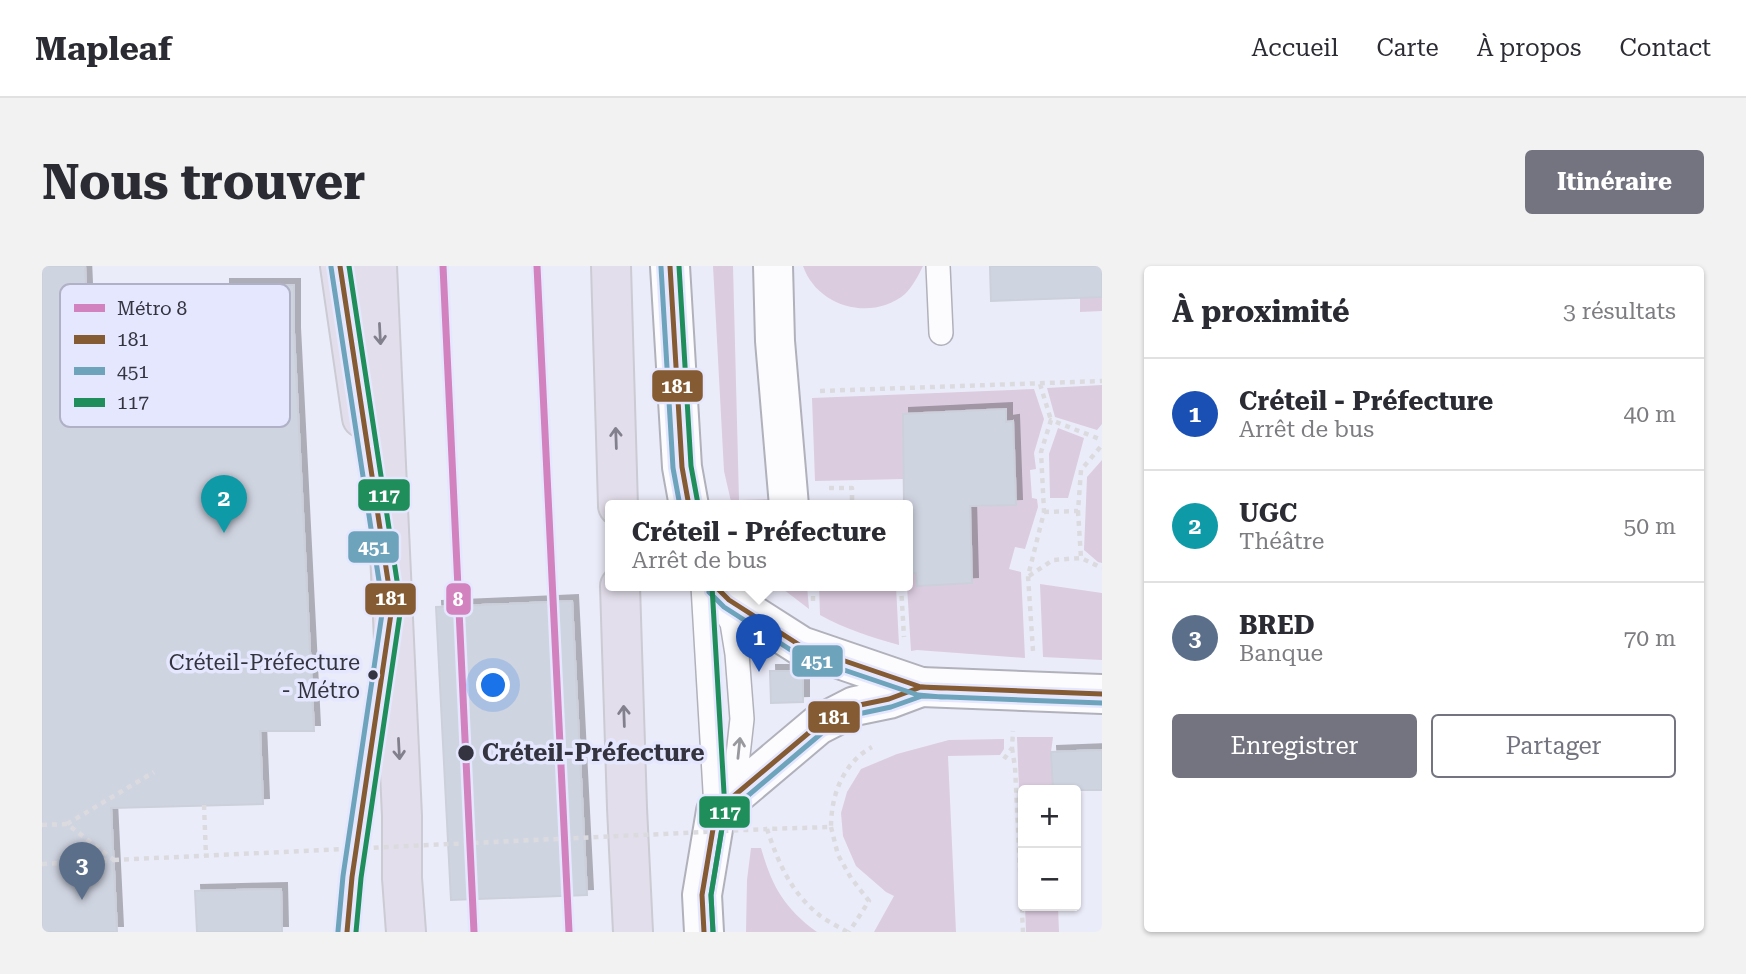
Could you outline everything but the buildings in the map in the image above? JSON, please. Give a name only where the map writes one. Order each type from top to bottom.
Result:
[{"type":"highway","points":[[340,266],[392,607]]},
{"type":"highway","points":[[377,266],[405,932]]},
{"type":"highway","points":[[611,266],[618,500]]},
{"type":"highway","points":[[620,591],[629,878],[634,932]]},
{"type":"street","points":[[670,266],[682,467],[688,500]]},
{"type":"street","points":[[773,266],[775,341],[788,500]]},
{"type":"street","points":[[718,591],[801,646],[921,687],[1102,694]]},
{"type":"street","points":[[704,932],[702,895],[716,811],[818,725],[855,706],[889,699],[921,687]]},
{"type":"lane","points":[[939,266],[941,333]]},
{"type":"lane","points":[[703,591],[716,811]]},
{"type":"lane","points":[[715,591],[732,623],[742,719],[737,764],[716,811]]},
{"type":"lane","points":[[347,932],[352,877],[392,607]]},
{"type":"path","points":[[817,391],[1102,381]]},
{"type":"path","points":[[1033,662],[1028,576],[1044,512],[1041,452],[1051,420],[1039,384]]},
{"type":"path","points":[[1051,420],[1102,442],[1081,470],[1078,511],[1081,558]]},
{"type":"path","points":[[1044,512],[1078,511]]},
{"type":"path","points":[[1028,576],[1053,560],[1081,558],[1102,568]]},
{"type":"path","points":[[901,591],[905,642]]},
{"type":"path","points":[[1014,723],[1012,748],[1023,932]]},
{"type":"path","points":[[766,829],[783,873],[799,895],[819,915],[848,932],[869,901],[850,878],[838,855],[831,827],[831,808],[837,786],[851,765],[877,744]]},
{"type":"path","points":[[1004,759],[1012,748]]},
{"type":"path","points":[[42,825],[68,824],[154,772]]},
{"type":"path","points":[[204,805],[206,856]]},
{"type":"path","points":[[68,824],[114,860]]},
{"type":"path","points":[[42,863],[831,827]]},
{"type":"shaded area","points":[[713,266],[733,266],[739,500],[731,500],[724,471]]},
{"type":"shaded area","points":[[803,266],[923,266],[905,294],[892,303],[862,308],[847,306],[820,292]]},
{"type":"shaded area","points":[[1102,297],[1102,311],[1080,312],[1080,298]]},
{"type":"shaded area","points":[[1102,385],[1102,424],[1097,430],[1055,417],[1047,388]]},
{"type":"shaded area","points":[[1034,389],[1044,419],[1034,453],[1036,469],[1030,470],[1032,498],[1037,499],[1038,507],[1025,549],[1015,547],[1009,569],[1021,572],[1025,658],[911,651],[907,591],[913,591],[913,573],[916,573],[917,586],[972,583],[970,517],[964,507],[1016,505],[1006,409],[903,414],[904,479],[815,481],[812,398]]},
{"type":"shaded area","points":[[1058,428],[1084,438],[1068,498],[1050,498],[1049,454]]},
{"type":"shaded area","points":[[1102,460],[1102,563],[1084,550],[1087,477]]},
{"type":"shaded area","points":[[1040,584],[1102,593],[1102,660],[1043,657]]},
{"type":"shaded area","points":[[786,591],[807,591],[809,609]]},
{"type":"shaded area","points":[[819,591],[896,591],[899,645],[858,632],[820,615]]},
{"type":"shaded area","points":[[1017,737],[1053,737],[1053,785],[1019,785]]},
{"type":"shaded area","points":[[1004,739],[1004,749],[1000,755],[948,756],[956,932],[874,932],[894,896],[856,866],[843,836],[841,813],[847,792],[861,769],[897,754],[949,740]]},
{"type":"shaded area","points":[[751,848],[761,848],[781,895],[796,914],[817,932],[746,932]]},
{"type":"shaded area","points":[[1025,911],[1058,911],[1059,932],[1026,932]]},
{"type":"metro line","name":"8","points":[[443,266],[474,932]]},
{"type":"metro line","name":"8","points":[[537,266],[569,932]]},
{"type":"transit line","name":"181","points":[[340,266],[392,607],[352,877],[347,932]]},
{"type":"transit line","name":"117","points":[[349,266],[401,607],[361,878],[356,932]]},
{"type":"transit line","name":"181","points":[[670,266],[682,467],[688,500]]},
{"type":"transit line","name":"117","points":[[679,266],[691,466],[697,500]]},
{"type":"transit line","name":"451","points":[[331,267],[383,607],[343,876],[338,931]]},
{"type":"transit line","name":"451","points":[[661,267],[673,468],[679,500]]},
{"type":"transit line","name":"117","points":[[712,591],[725,810],[711,895],[713,932]]},
{"type":"transit line","name":"181","points":[[720,591],[729,600],[801,646],[921,687],[941,688]]},
{"type":"transit line","name":"451","points":[[709,592],[724,607],[797,654],[918,695],[941,697]]},
{"type":"transit line","name":"181","points":[[704,932],[702,895],[716,811],[818,725],[855,706],[889,699],[921,687],[1102,694]]},
{"type":"transit line","name":"451","points":[[713,932],[711,895],[724,816],[823,732],[858,714],[891,707],[922,696],[1102,703]]},
{"type":"place","name":"UGC","points":[[224,533]]},
{"type":"place","name":"Créteil - Préfecture","points":[[759,672]]},
{"type":"place","name":"Créteil-Préfecture - Métro","points":[[373,675]]},
{"type":"place","name":"Créteil-Préfecture","points":[[466,753]]},
{"type":"place","name":"BRED","points":[[82,900]]}]
